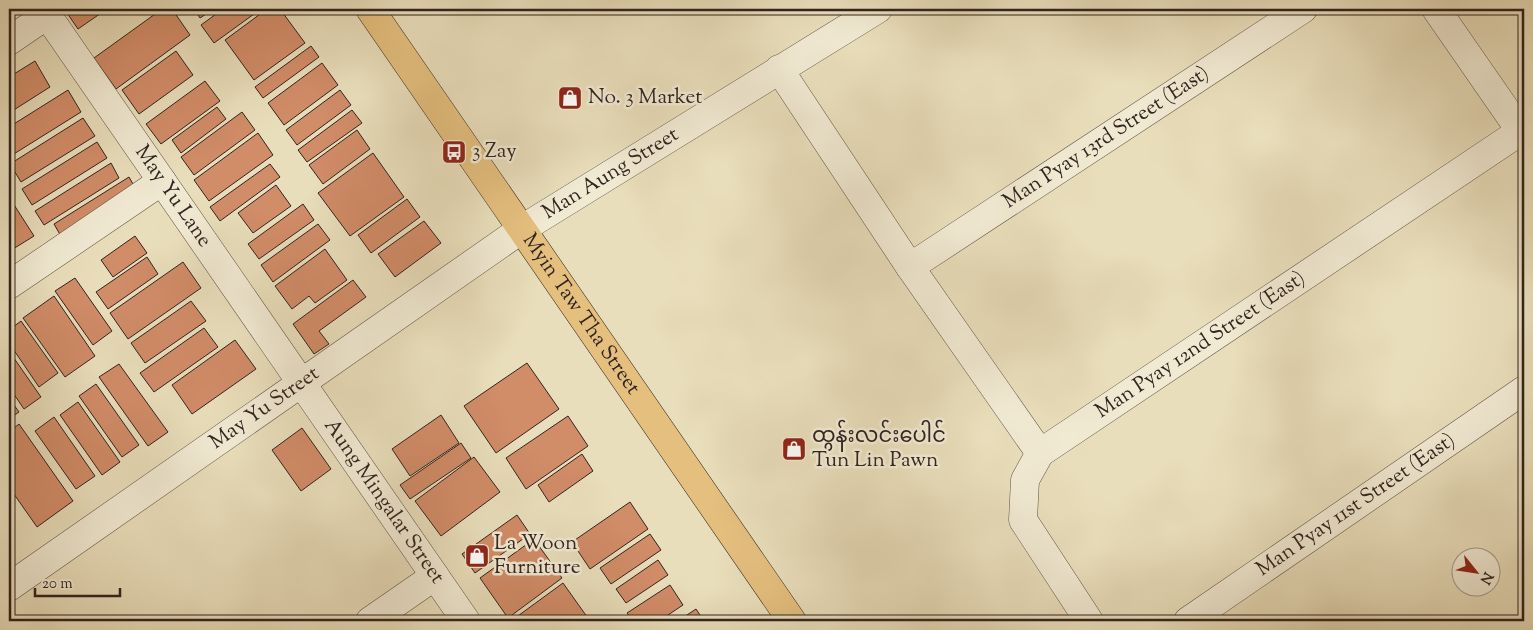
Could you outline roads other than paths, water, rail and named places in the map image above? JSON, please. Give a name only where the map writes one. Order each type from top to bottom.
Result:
[{"type":"main road","name":"Myin Taw Tha Street","points":[[370,9],[792,621]]},
{"type":"street","name":"Man Aung Street","points":[[522,229],[878,9]]},
{"type":"street","name":"Man Pyay 13rd Street (East)","points":[[910,267],[1303,9]]},
{"type":"street","points":[[1436,9],[1523,132]]},
{"type":"street","points":[[9,41],[46,12]]},
{"type":"street","name":"May Yu Lane","points":[[46,12],[302,383]]},
{"type":"street","points":[[779,69],[910,267],[1040,453]]},
{"type":"street","name":"Man Pyay 12nd Street (East)","points":[[1089,621],[1023,520],[1025,480],[1040,453],[1523,132]]},
{"type":"street","points":[[9,285],[162,181]]},
{"type":"street","name":"May Yu Street","points":[[9,587],[522,229]]},
{"type":"street","name":"Aung Mingalar Street","points":[[302,383],[466,621]]},
{"type":"street","name":"Man Pyay 11st Street (East)","points":[[1188,621],[1524,390]]},
{"type":"street","points":[[370,621],[435,576]]},
{"type":"place","name":"No. 3 Market","points":[[570,98]]},
{"type":"place","name":"3 Zay","points":[[454,152]]},
{"type":"place","name":"ထွန်းလင်းပေါင် Tun Lin Pawn","points":[[794,449]]},
{"type":"place","name":"La Woon Furniture","points":[[477,556]]}]
